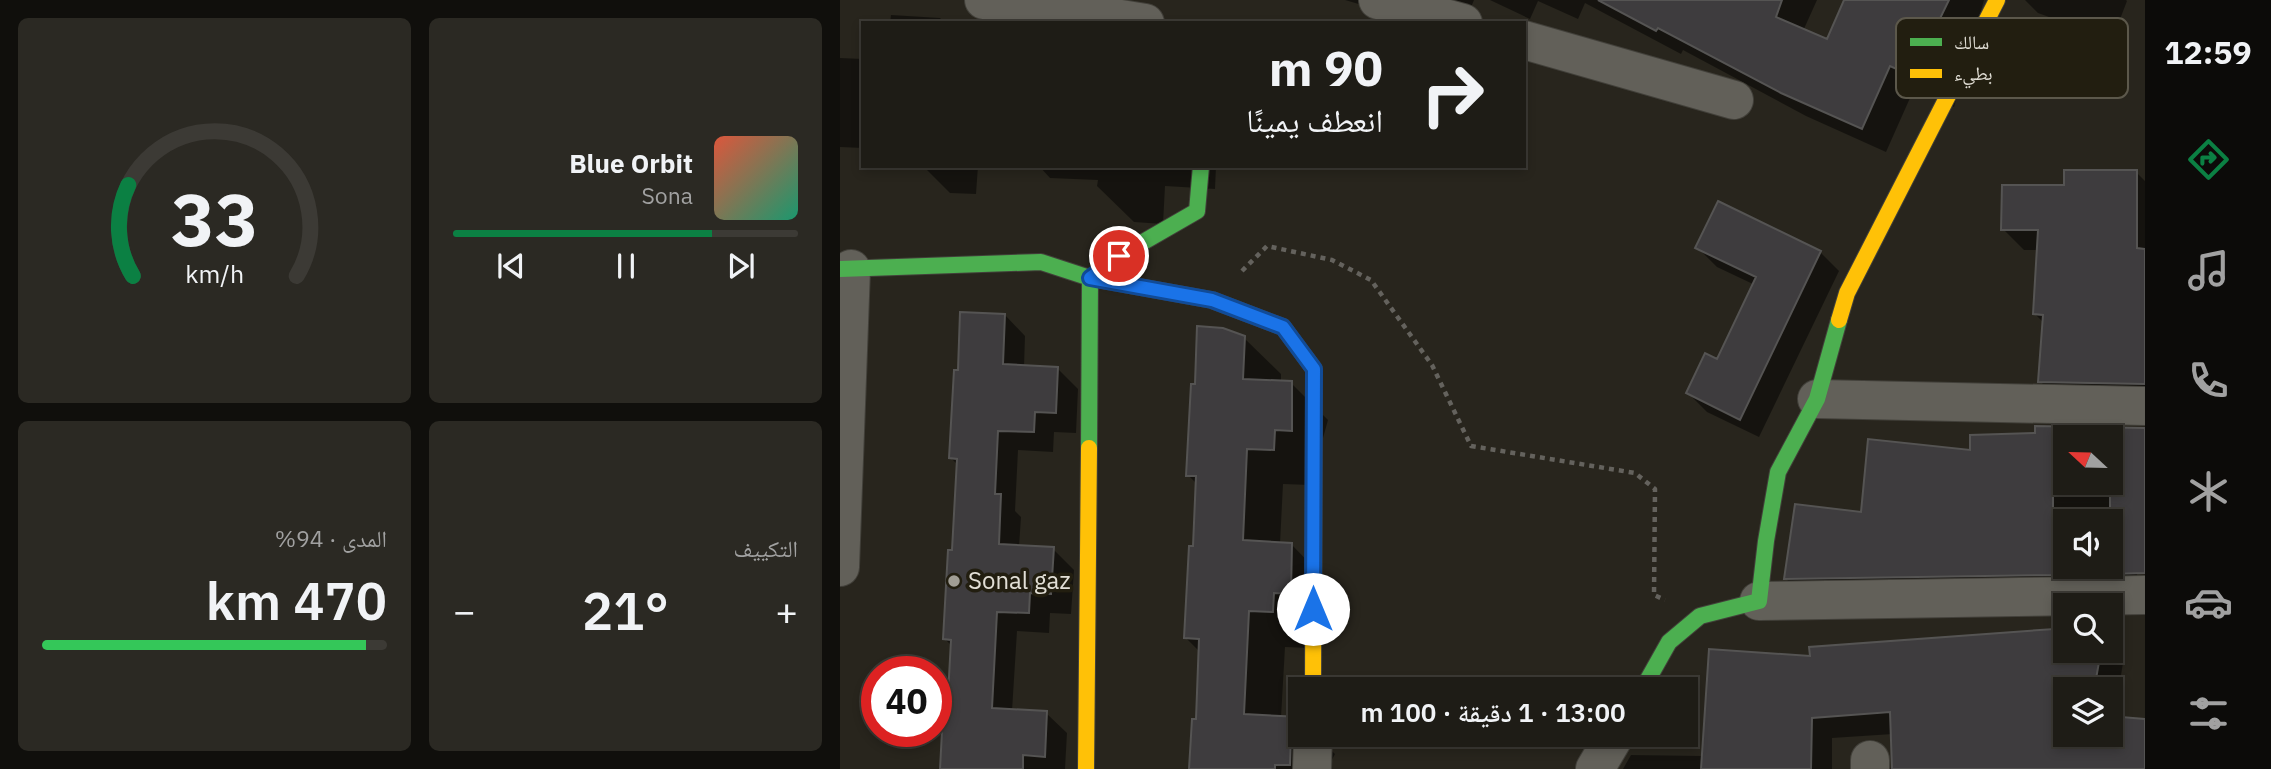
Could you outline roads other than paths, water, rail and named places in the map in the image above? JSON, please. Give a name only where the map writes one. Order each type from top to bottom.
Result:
[{"type":"street","points":[[984,0],[1023,3],[1133,21]]},
{"type":"street","points":[[1378,0],[1456,21]]},
{"type":"street","points":[[1988,18],[1997,0]]},
{"type":"street","points":[[1526,41],[1734,100]]},
{"type":"street","points":[[1759,601],[1778,472],[1817,399],[1847,293],[1947,98]]},
{"type":"street","points":[[1090,278],[1119,256],[1197,211],[1201,168]]},
{"type":"street","points":[[840,567],[845,269],[1041,262],[1090,278],[1212,300],[1283,327],[1314,369],[1313,677]]},
{"type":"street","points":[[1086,769],[1090,278]]},
{"type":"street","points":[[1817,399],[2145,406]]},
{"type":"street","points":[[1649,677],[1669,642],[1700,616],[1759,601],[2145,595]]},
{"type":"street","points":[[1312,747],[1312,769]]},
{"type":"street","points":[[1595,769],[1608,747]]},
{"type":"place","name":"Sonal gaz","points":[[954,581]]}]
